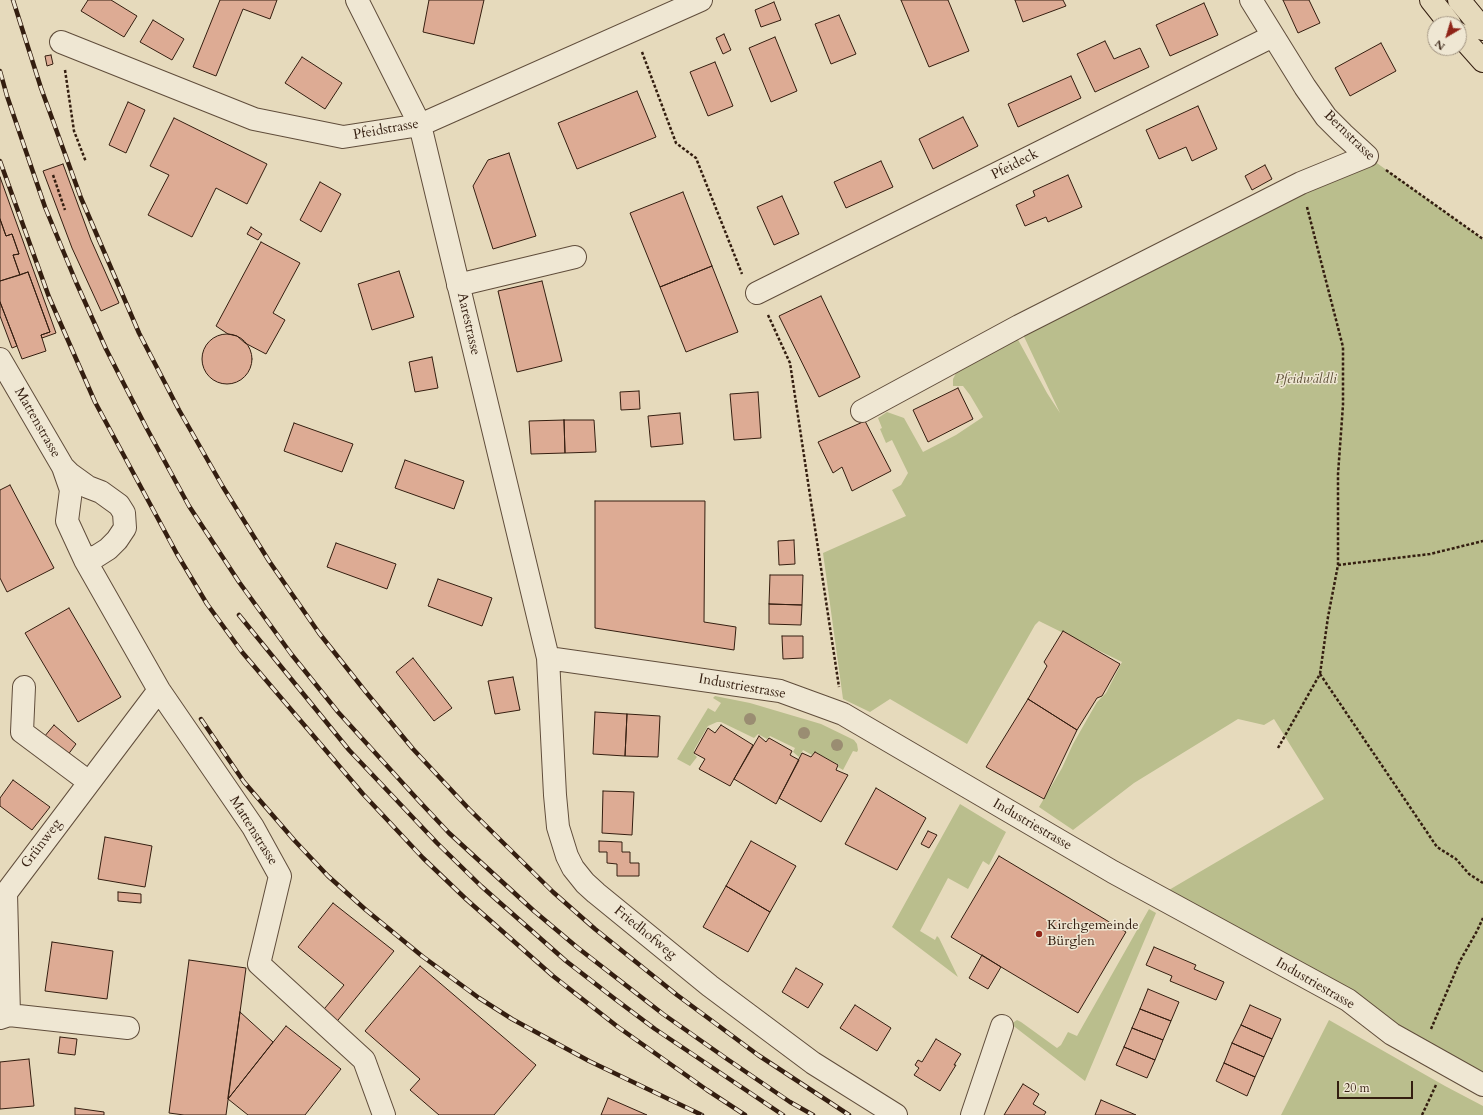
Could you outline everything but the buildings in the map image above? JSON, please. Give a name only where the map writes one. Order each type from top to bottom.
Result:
[{"type":"highway","points":[[1431,0],[1444,16]]},
{"type":"highway","points":[[1459,0],[1483,29]]},
{"type":"highway","points":[[1467,43],[1483,61]]},
{"type":"street","name":"Aarestrasse","points":[[357,0],[420,125],[548,658]]},
{"type":"street","name":"Pfeidstrasse","points":[[61,42],[254,119],[344,137],[420,125],[701,0]]},
{"type":"street","name":"Bernstrasse","points":[[1251,0],[1305,87],[1326,117],[1367,156]]},
{"type":"street","name":"Pfeideck","points":[[757,294],[1273,36]]},
{"type":"street","points":[[862,411],[1019,326],[1301,183],[1367,156]]},
{"type":"street","points":[[458,285],[575,257]]},
{"type":"street","name":"Mattenstrasse","points":[[0,359],[63,467],[71,490],[67,521],[85,560],[159,690],[253,827],[280,876],[259,964],[364,1060],[384,1115]]},
{"type":"street","name":"Mattenstrasse","points":[[63,467],[88,487],[101,492],[119,505],[124,513],[125,528],[117,540],[108,549],[97,556],[85,560]]},
{"type":"street","name":"Industriestrasse","points":[[548,658],[780,691],[843,714],[1113,872],[1348,1000],[1392,1034],[1483,1084]]},
{"type":"street","name":"Friedhofweg","points":[[548,658],[558,827],[567,856],[574,868],[585,882],[605,901],[710,986],[813,1063],[896,1115]]},
{"type":"street","points":[[24,687],[22,732],[89,782]]},
{"type":"street","name":"Grünweg","points":[[4,1017],[6,893],[159,690]]},
{"type":"street","points":[[4,1017],[128,1028]]},
{"type":"street","points":[[972,1115],[1002,1026]]},
{"type":"path","points":[[61,42],[74,131],[86,162]]},
{"type":"path","points":[[641,47],[676,143],[696,158],[745,280],[757,294],[790,363],[843,714]]},
{"type":"path","name":"Bernstrasse","points":[[1367,156],[1483,239]]},
{"type":"path","points":[[53,175],[65,210]]},
{"type":"path","points":[[1278,748],[1320,674],[1328,617],[1338,565],[1338,474],[1343,405],[1343,348],[1301,183]]},
{"type":"path","points":[[1338,565],[1430,554],[1483,541]]},
{"type":"path","points":[[1320,674],[1437,847],[1456,859],[1469,874],[1483,883]]},
{"type":"path","points":[[1422,1050],[1460,962],[1483,918]]},
{"type":"path","points":[[1422,1115],[1446,1063]]},
{"type":"green space","name":"Pfeidwäldli","points":[[1367,156],[1483,239],[1483,1085],[1157,897],[1324,799],[1274,719],[1264,725],[1238,719],[1134,783],[1073,830],[1039,807],[1062,768],[1073,744],[1097,702],[1106,693],[1122,662],[1039,621],[1035,625],[967,744],[890,699],[870,712],[843,699],[823,553],[906,516],[892,490],[901,485],[908,473],[892,440],[886,443],[880,429],[882,428],[878,418],[887,412],[904,418],[923,452],[956,435],[983,417],[963,386],[953,386],[953,379],[958,369],[1016,336],[1047,393],[1060,413],[1019,326]]},
{"type":"green space","points":[[715,696],[750,703],[821,724],[854,740],[857,744],[858,750],[857,752],[853,751],[843,770],[838,767],[839,765],[815,752],[812,755],[803,750],[799,757],[793,752],[795,748],[770,736],[767,739],[758,734],[754,738],[721,722],[717,722],[708,726],[694,750],[694,754],[697,757],[690,766],[677,759],[708,708],[715,712],[721,703],[713,698]]},
{"type":"green space","points":[[960,804],[1006,832],[989,865],[983,861],[968,889],[948,878],[920,931],[935,940],[937,936],[939,938],[958,977],[892,927]]},
{"type":"green space","points":[[1149,909],[1156,913],[1085,1081],[1011,1024],[1017,1020],[1021,1022],[1057,1048],[1061,1045],[1068,1032],[1077,1036]]},
{"type":"green space","points":[[1329,1020],[1483,1106],[1483,1115],[1281,1115]]},
{"type":"railway","points":[[13,0],[41,88],[81,198],[139,333],[179,410],[223,487],[269,561],[319,633],[413,749],[469,809],[553,892],[595,929],[677,995],[758,1055],[849,1115]]},
{"type":"railway","points":[[0,71],[7,96],[45,207],[106,349],[189,506],[239,582],[292,655],[338,712],[449,833],[534,911],[578,948],[663,1014],[790,1102],[813,1115]]},
{"type":"railway","points":[[0,161],[49,297],[95,402],[177,554],[207,604],[242,652],[363,794],[423,858],[467,900],[553,976],[618,1027],[745,1115]]},
{"type":"railway","points":[[239,615],[349,750],[437,843],[481,886],[566,961],[615,999],[655,1029],[783,1115]]},
{"type":"railway","points":[[201,719],[244,782],[294,840],[328,876],[366,910],[422,956],[479,998],[512,1019],[589,1061],[702,1115]]},
{"type":"place","name":"Kirchgemeinde Bürglen","points":[[1039,934]]}]
